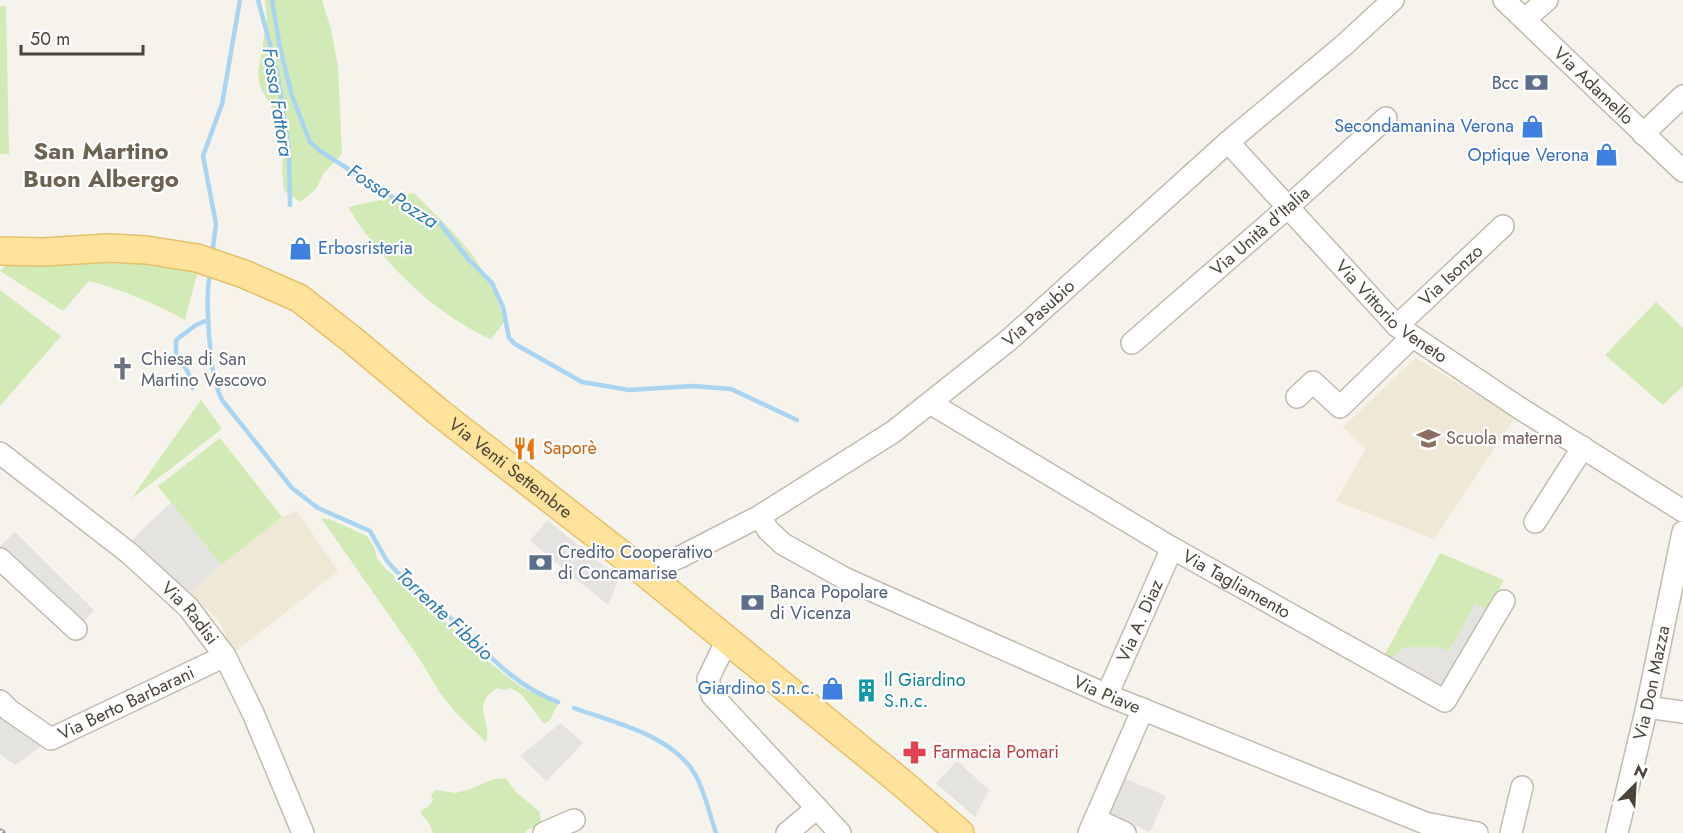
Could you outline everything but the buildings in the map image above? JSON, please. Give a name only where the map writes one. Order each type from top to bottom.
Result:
[{"type":"main road","name":"Via Venti Settembre","points":[[0,251],[43,252],[109,248],[146,250],[197,258],[244,274],[299,298],[441,414],[644,572],[960,833]]},
{"type":"street","name":"Via Pasubio","points":[[644,572],[680,557],[760,516],[893,432],[1010,339],[1227,142],[1343,46],[1393,0]]},
{"type":"street","name":"Via Adamello","points":[[1504,0],[1683,171]]},
{"type":"street","points":[[1525,19],[1547,0]]},
{"type":"street","points":[[1643,134],[1683,96]]},
{"type":"street","name":"Via Unità d'Italia","points":[[1132,343],[1386,118]]},
{"type":"street","name":"Via Vittorio Veneto","points":[[1227,142],[1405,331],[1521,409],[1683,511]]},
{"type":"street","name":"Via Isonzo","points":[[1297,397],[1313,381],[1340,407],[1405,331],[1503,226]]},
{"type":"street","name":"Via Tagliamento","points":[[930,403],[1172,548],[1445,701],[1504,601]]},
{"type":"street","points":[[1535,522],[1584,447]]},
{"type":"street","name":"Via Radisi","points":[[0,453],[129,553],[188,607],[225,656],[253,713],[303,833]]},
{"type":"street","name":"Via Piave","points":[[760,516],[768,530],[783,544],[843,578],[1107,695],[1422,828],[1477,833]]},
{"type":"street","name":"Via Don Mazza","points":[[1617,833],[1647,707],[1683,532]]},
{"type":"street","name":"Via A. Diaz","points":[[1107,695],[1172,548]]},
{"type":"street","points":[[0,559],[76,629]]},
{"type":"street","points":[[727,640],[708,679],[712,694],[840,833]]},
{"type":"street","name":"Via Berto Barbarani","points":[[0,701],[9,710],[51,739],[225,656]]},
{"type":"street","points":[[1647,707],[1683,712]]},
{"type":"street","points":[[1125,833],[1092,826],[1143,709]]},
{"type":"street","points":[[1511,833],[1522,788]]},
{"type":"street","points":[[787,833],[817,808]]},
{"type":"street","points":[[544,833],[574,820]]},
{"type":"shaded area","name":"Scuola materna","points":[[1416,358],[1515,417],[1434,539],[1336,501],[1366,449],[1343,427]]},
{"type":"shaded area","points":[[171,502],[221,565],[190,593],[130,542]]},
{"type":"shaded area","points":[[297,511],[338,571],[234,653],[219,621],[190,593],[221,565],[282,517]]},
{"type":"shaded area","points":[[547,520],[619,578],[608,605],[530,541]]},
{"type":"shaded area","points":[[15,532],[94,610],[76,629],[0,559],[0,546]]},
{"type":"shaded area","points":[[1475,604],[1487,610],[1444,690],[1390,659],[1404,647],[1435,647],[1449,651]]},
{"type":"shaded area","points":[[0,701],[51,739],[15,765],[0,754]]},
{"type":"shaded area","points":[[561,723],[583,743],[546,781],[520,756]]},
{"type":"shaded area","points":[[957,761],[989,790],[975,817],[936,783]]},
{"type":"shaded area","points":[[1126,779],[1166,796],[1150,832],[1110,814]]},
{"type":"green space","points":[[265,0],[322,0],[331,29],[338,67],[342,154],[324,173],[316,189],[300,202],[284,191],[282,171],[284,145],[271,106],[260,87],[258,73],[267,19]]},
{"type":"green space","points":[[0,6],[6,6],[9,154],[0,154]]},
{"type":"green space","points":[[414,193],[463,243],[486,276],[505,321],[491,339],[448,315],[410,284],[376,247],[348,207]]},
{"type":"green space","points":[[19,254],[199,267],[185,320],[114,288],[89,281],[63,311],[0,271]]},
{"type":"green space","points":[[0,290],[61,336],[0,406]]},
{"type":"green space","points":[[1656,302],[1683,328],[1683,386],[1663,405],[1605,355]]},
{"type":"green space","points":[[201,400],[222,429],[131,499]]},
{"type":"green space","points":[[220,438],[282,517],[221,565],[158,486]]},
{"type":"green space","points":[[321,518],[329,519],[367,536],[374,547],[377,558],[386,569],[431,607],[476,652],[521,687],[558,704],[550,720],[544,724],[522,695],[511,688],[504,690],[497,688],[489,695],[483,707],[486,742],[457,714],[440,693],[419,658]]},
{"type":"green space","points":[[1440,553],[1504,580],[1487,610],[1475,604],[1449,651],[1435,647],[1390,659],[1384,656]]},
{"type":"green space","points":[[506,778],[516,792],[539,811],[542,824],[525,833],[433,833],[420,812],[429,806],[433,800],[431,795],[436,790],[456,793],[494,779]]},
{"type":"waterway","name":"Torrente Fibbio","points":[[212,255],[216,224],[203,156],[222,104],[240,0]]},
{"type":"waterway","name":"Fossa Fattora","points":[[258,0],[277,71],[289,151],[290,205]]},
{"type":"waterway","name":"Fossa Pozza","points":[[272,0],[280,48],[292,96],[310,142],[320,151],[408,207],[438,221],[469,260],[492,283],[503,307],[509,338],[515,344],[582,382],[629,390],[693,386],[731,389],[797,420]]},
{"type":"waterway","name":"Torrente Fibbio","points":[[210,272],[209,334],[216,384],[222,400],[292,488],[318,508],[370,531],[387,561],[397,572],[441,609],[497,663],[532,689],[558,702]]},
{"type":"waterway","name":"Torrente Fibbio","points":[[193,388],[188,372],[176,355],[176,340],[196,325],[208,320]]},
{"type":"waterway","name":"Torrente Fibbio","points":[[574,708],[642,733],[674,751],[696,776],[716,833]]},
{"type":"place","name":"Bcc","points":[[1537,83]]},
{"type":"place","name":"Secondamanina Verona","points":[[1532,126]]},
{"type":"place","name":"Optique Verona","points":[[1607,155]]},
{"type":"place","name":"Erbosristeria","points":[[300,248]]},
{"type":"place","name":"Chiesa di San Martino Vescovo","points":[[123,369]]},
{"type":"place","name":"Scuola materna","points":[[1428,438]]},
{"type":"place","name":"Saporè","points":[[525,448]]},
{"type":"place","name":"Credito Cooperativo di Concamarise","points":[[540,562]]},
{"type":"place","name":"Banca Popolare di Vicenza","points":[[752,602]]},
{"type":"place","name":"Giardino S.n.c.","points":[[833,688]]},
{"type":"place","name":"Il Giardino S.n.c.","points":[[866,690]]},
{"type":"place","name":"Farmacia Pomari","points":[[915,752]]},
{"type":"district","name":"San Martino Buon Albergo","points":[[101,165]]}]
